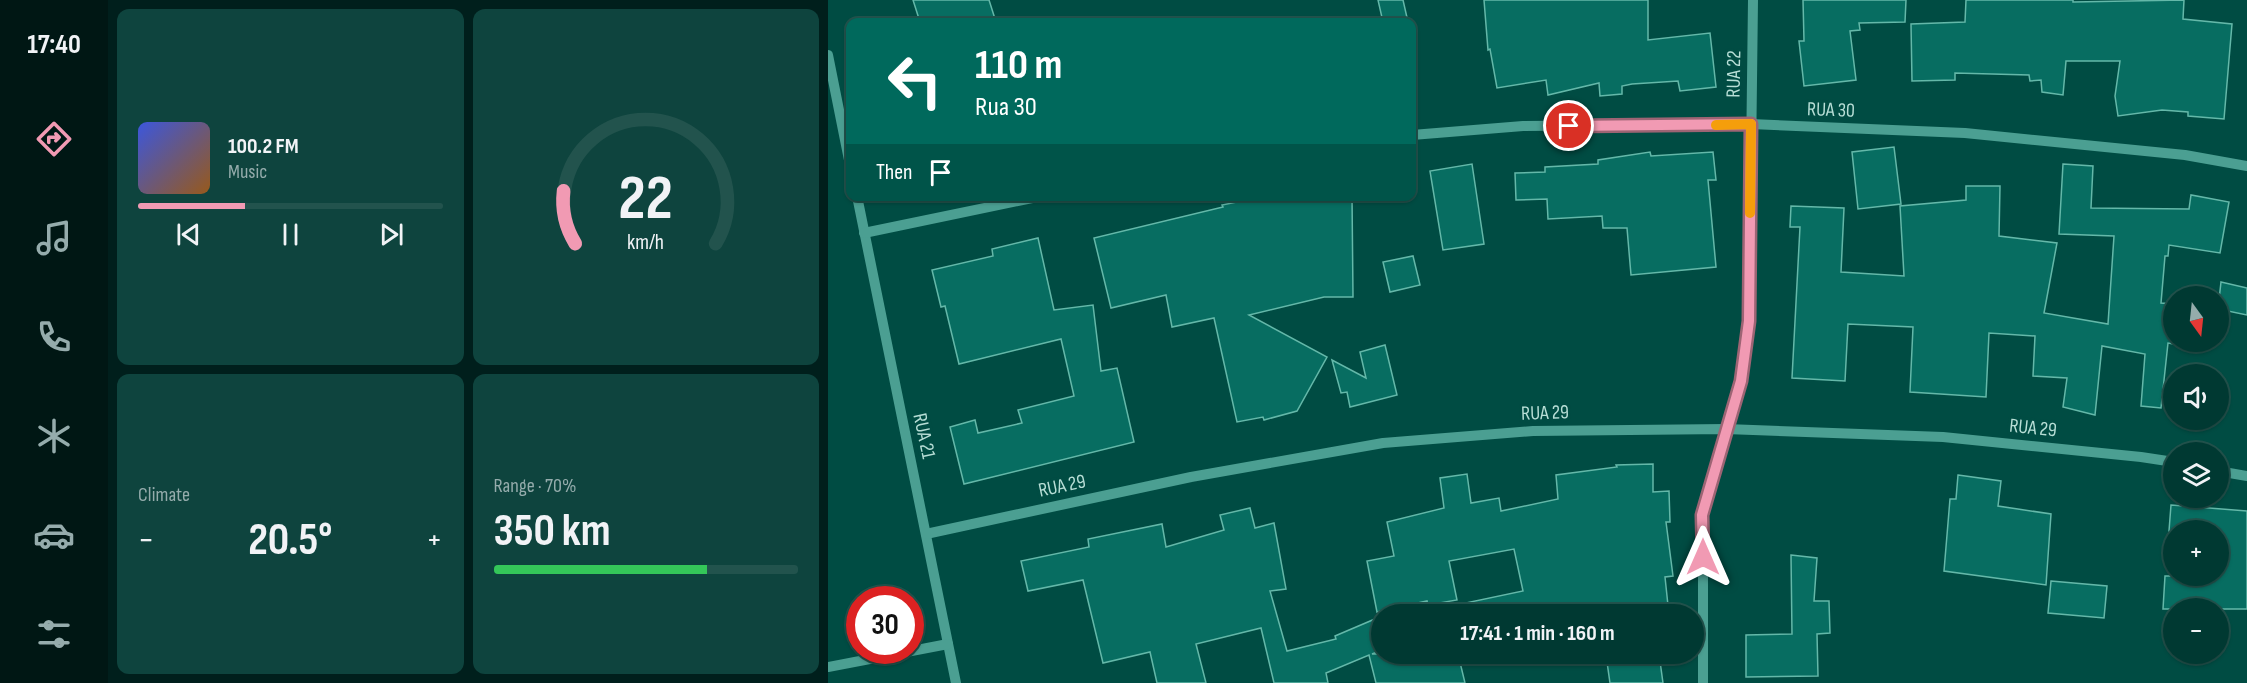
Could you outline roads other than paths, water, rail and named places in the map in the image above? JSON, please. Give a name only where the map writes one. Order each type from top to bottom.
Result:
[{"type":"street","name":"RUA 22","points":[[1703,683],[1702,515],[1741,381],[1749,321],[1753,0]]},
{"type":"street","points":[[828,55],[846,145]]},
{"type":"street","name":"RUA 30","points":[[1416,135],[1523,126],[1751,124],[1965,133],[2185,155],[2247,166]]},
{"type":"street","name":"RUA 21","points":[[858,201],[956,683]]},
{"type":"street","points":[[864,233],[1018,201]]},
{"type":"street","name":"RUA 29","points":[[926,534],[1191,477],[1383,443],[1533,431],[1726,429],[1942,436],[2163,460]]},
{"type":"street","points":[[2229,473],[2247,476]]},
{"type":"street","points":[[828,667],[948,644]]}]
